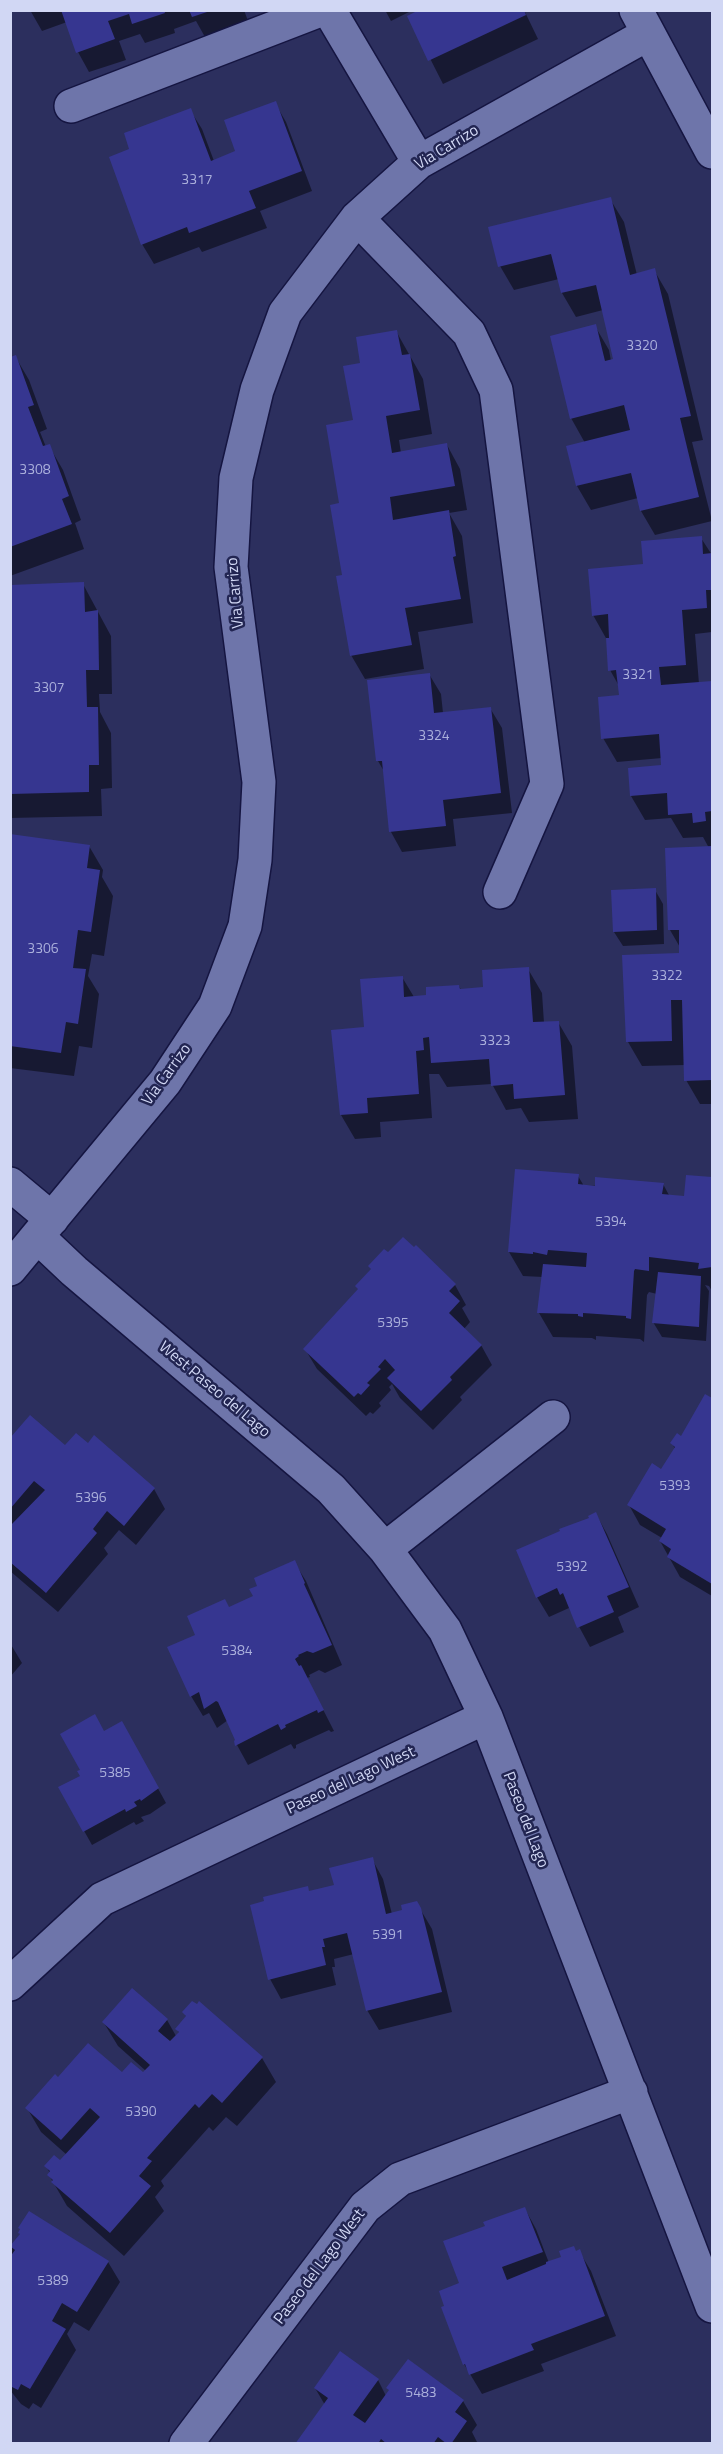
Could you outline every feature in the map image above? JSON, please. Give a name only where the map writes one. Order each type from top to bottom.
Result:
[{"type":"street","points":[[71,106],[320,10]]},
{"type":"street","points":[[329,10],[419,162]]},
{"type":"street","points":[[642,22],[712,152]]},
{"type":"street","name":"Via Carrizo","points":[[10,1269],[165,1082],[215,1006],[245,926],[255,860],[259,782],[231,567],[236,478],[257,390],[285,313],[357,218],[419,162],[642,22]]},
{"type":"street","points":[[357,218],[469,333],[496,390],[547,784],[500,892]]},
{"type":"street","name":"West Paseo del Lago","points":[[10,1184],[83,1279],[331,1489],[385,1549]]},
{"type":"street","points":[[385,1549],[553,1417]]},
{"type":"street","name":"Paseo del Lago","points":[[385,1549],[446,1630],[486,1717],[712,2306]]},
{"type":"street","name":"Paseo del Lago West","points":[[10,1984],[102,1899],[486,1717]]},
{"type":"street","name":"Paseo del Lago West","points":[[186,2444],[365,2207],[400,2179],[631,2092]]},
{"type":"building","points":[[61,10],[164,10],[165,13],[132,24],[129,14],[108,21],[115,39],[76,53]]},
{"type":"building","points":[[189,10],[210,10],[210,11],[192,17]]},
{"type":"building","points":[[419,10],[524,10],[526,15],[428,61],[407,16]]},
{"type":"building","points":[[276,101],[302,171],[249,191],[256,208],[189,233],[187,227],[141,245],[109,157],[129,149],[124,133],[191,108],[211,161],[235,151],[224,120]]},
{"type":"building","points":[[611,197],[630,275],[655,268],[691,416],[680,418],[699,497],[640,511],[631,473],[576,486],[566,446],[630,430],[624,405],[570,419],[550,336],[596,324],[605,361],[613,359],[596,285],[561,293],[551,254],[498,267],[488,227]]},
{"type":"building","points":[[397,330],[402,355],[410,354],[420,410],[386,416],[392,453],[447,443],[455,486],[390,497],[393,520],[449,510],[456,556],[453,557],[461,599],[405,608],[412,645],[350,656],[336,576],[342,575],[330,505],[339,503],[326,425],[353,420],[343,366],[360,363],[356,337]]},
{"type":"building","points":[[16,355],[34,405],[28,407],[43,446],[50,444],[69,496],[62,499],[72,524],[10,547],[10,357]]},
{"type":"building","points":[[702,536],[703,554],[712,553],[712,590],[706,590],[707,608],[682,610],[686,665],[659,667],[661,685],[712,681],[712,811],[705,812],[706,821],[693,823],[692,813],[668,815],[667,793],[630,796],[628,768],[661,765],[659,734],[601,739],[598,697],[619,695],[616,670],[608,671],[606,638],[609,638],[608,614],[592,616],[588,569],[643,564],[641,541]]},
{"type":"building","points":[[84,582],[85,612],[98,610],[99,670],[86,670],[87,707],[98,707],[99,765],[89,765],[89,792],[10,794],[10,585]]},
{"type":"building","points":[[430,673],[434,713],[491,707],[501,793],[443,800],[446,826],[389,832],[382,761],[376,761],[367,680]]},
{"type":"building","points":[[10,834],[90,845],[87,868],[100,870],[91,932],[78,930],[73,968],[86,969],[78,1024],[66,1022],[61,1053],[10,1046]]},
{"type":"building","points":[[712,846],[712,1080],[684,1081],[682,1000],[671,1000],[672,1041],[626,1042],[622,955],[679,953],[679,930],[668,930],[665,848]]},
{"type":"building","points":[[656,888],[657,930],[613,932],[611,890]]},
{"type":"building","points":[[529,967],[533,1022],[559,1021],[565,1095],[514,1099],[513,1084],[491,1086],[489,1059],[431,1063],[429,1037],[423,1038],[424,1050],[416,1051],[419,1094],[367,1098],[368,1113],[340,1115],[331,1030],[364,1027],[360,979],[403,976],[404,997],[426,995],[426,987],[459,985],[460,989],[483,987],[482,970]]},
{"type":"building","points":[[515,1169],[579,1174],[578,1184],[595,1186],[595,1177],[664,1183],[662,1194],[684,1196],[686,1175],[712,1177],[712,1267],[698,1269],[699,1263],[649,1257],[649,1271],[635,1269],[634,1271],[631,1319],[626,1316],[583,1313],[583,1317],[578,1314],[537,1313],[543,1264],[586,1267],[587,1253],[548,1250],[547,1255],[533,1252],[533,1254],[508,1252]]},
{"type":"building","points":[[403,1237],[414,1247],[416,1245],[456,1284],[449,1291],[460,1301],[449,1313],[482,1345],[421,1411],[387,1378],[395,1370],[385,1359],[378,1367],[381,1369],[367,1383],[370,1385],[361,1395],[358,1393],[354,1397],[303,1349],[358,1289],[355,1286],[371,1269],[368,1266],[384,1249],[388,1252]]},
{"type":"building","points":[[658,1272],[701,1276],[699,1327],[652,1323]]},
{"type":"building","points":[[705,1394],[712,1398],[712,1584],[667,1557],[671,1549],[659,1541],[666,1529],[627,1505],[652,1463],[661,1469],[675,1447],[670,1443],[677,1433],[681,1436]]},
{"type":"building","points":[[30,1415],[65,1445],[76,1433],[88,1443],[94,1435],[155,1488],[124,1526],[107,1511],[93,1529],[97,1533],[46,1593],[10,1562],[10,1526],[45,1490],[34,1481],[10,1509],[10,1438]]},
{"type":"building","points":[[596,1512],[629,1587],[607,1596],[614,1612],[577,1628],[563,1593],[560,1595],[557,1588],[536,1598],[516,1550],[560,1531],[559,1529],[589,1518],[588,1516]]},
{"type":"building","points":[[295,1560],[332,1645],[313,1653],[307,1651],[295,1659],[299,1666],[301,1665],[324,1710],[318,1713],[317,1710],[285,1725],[286,1727],[281,1730],[278,1724],[235,1746],[235,1740],[218,1702],[204,1709],[199,1692],[190,1697],[167,1647],[195,1635],[187,1616],[225,1599],[229,1607],[253,1596],[249,1589],[257,1586],[254,1578]]},
{"type":"building","points":[[95,1714],[104,1731],[122,1721],[159,1788],[141,1801],[140,1799],[134,1802],[137,1806],[126,1812],[125,1809],[83,1832],[58,1787],[80,1776],[77,1771],[80,1770],[60,1734]]},
{"type":"building","points":[[373,1857],[386,1914],[402,1910],[401,1905],[417,1901],[421,1908],[442,1992],[366,2011],[347,1933],[323,1939],[325,1947],[322,1947],[326,1965],[268,1980],[250,1905],[264,1901],[263,1897],[308,1886],[309,1891],[334,1885],[329,1868]]},
{"type":"building","points":[[132,1988],[168,2019],[158,2031],[170,2041],[179,2032],[175,2029],[186,2016],[182,2012],[192,2001],[197,2004],[199,2001],[263,2057],[222,2103],[212,2094],[199,2108],[195,2104],[147,2158],[152,2161],[139,2176],[151,2186],[110,2233],[51,2182],[53,2180],[47,2175],[50,2171],[44,2166],[54,2155],[60,2160],[100,2117],[90,2108],[61,2140],[25,2108],[55,2074],[58,2077],[88,2043],[122,2072],[131,2062],[143,2072],[150,2065],[102,2022]]},
{"type":"building","points":[[525,2207],[543,2252],[502,2267],[507,2280],[561,2257],[559,2251],[574,2246],[576,2251],[580,2249],[605,2316],[531,2344],[534,2350],[469,2375],[441,2307],[444,2306],[439,2291],[459,2283],[443,2241],[485,2226],[483,2222]]},
{"type":"building","points":[[29,2211],[109,2261],[77,2312],[62,2303],[52,2321],[66,2329],[30,2389],[21,2384],[18,2390],[10,2386],[10,2257],[15,2250],[10,2246],[20,2234],[18,2228]]},
{"type":"building","points":[[340,2351],[379,2379],[353,2415],[365,2423],[389,2390],[386,2388],[408,2359],[464,2400],[455,2412],[467,2421],[451,2444],[447,2444],[438,2437],[433,2444],[387,2444],[381,2439],[378,2444],[295,2444],[328,2398],[314,2388]]}]
